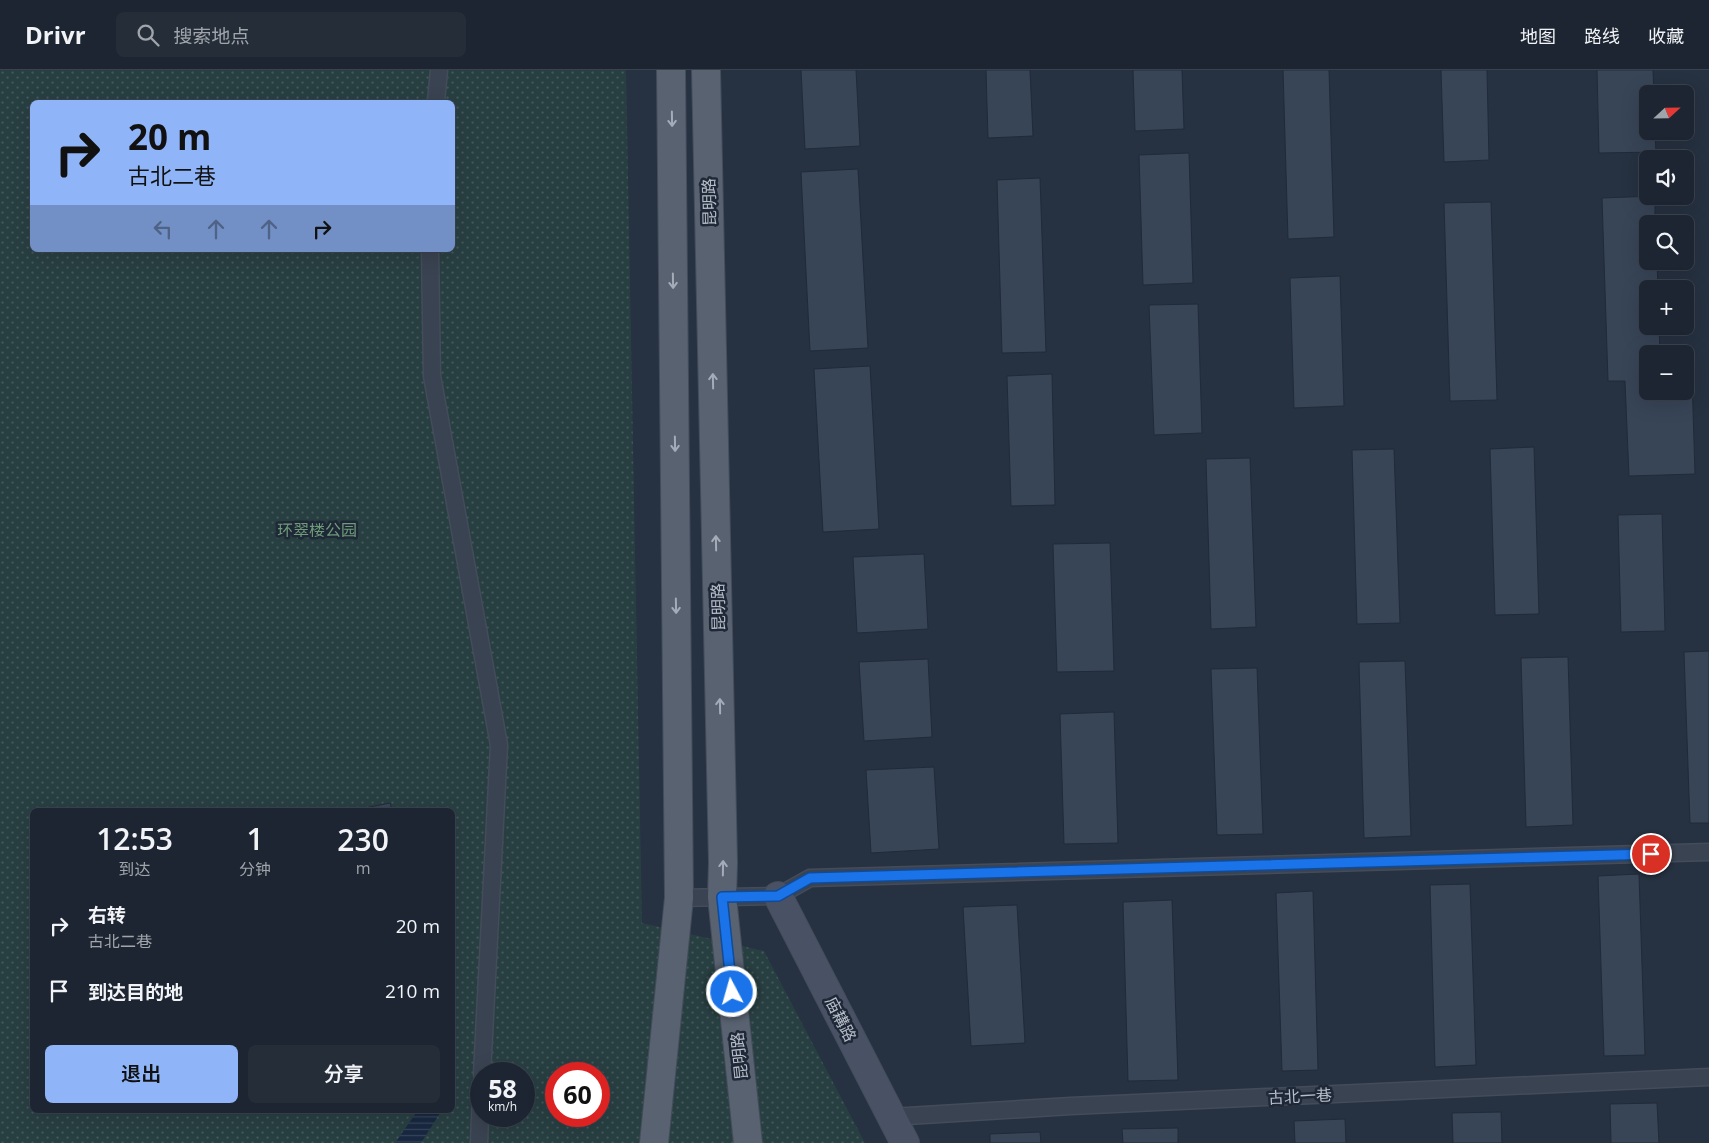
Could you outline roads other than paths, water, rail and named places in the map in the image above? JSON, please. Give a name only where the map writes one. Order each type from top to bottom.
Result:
[{"type":"main road","points":[[654,1143],[679,898],[671,70]]},
{"type":"main road","name":"昆明路","points":[[706,70],[723,853],[722,897],[748,1143]]},
{"type":"street","name":"庙耩路","points":[[778,896],[904,1143]]},
{"type":"lane","points":[[436,100],[439,70]]},
{"type":"lane","points":[[430,252],[432,376],[499,746],[483,1062]]},
{"type":"lane","points":[[679,898],[778,896],[810,878],[1709,852]]},
{"type":"lane","name":"古北一巷","points":[[891,1117],[1081,1106],[1709,1077]]},
{"type":"lane","points":[[479,1143],[480,1127]]},
{"type":"water","points":[[416,1113],[440,1113],[421,1143],[395,1143]]},
{"type":"park label","name":"环翠楼公园","points":[[317,530]]}]
